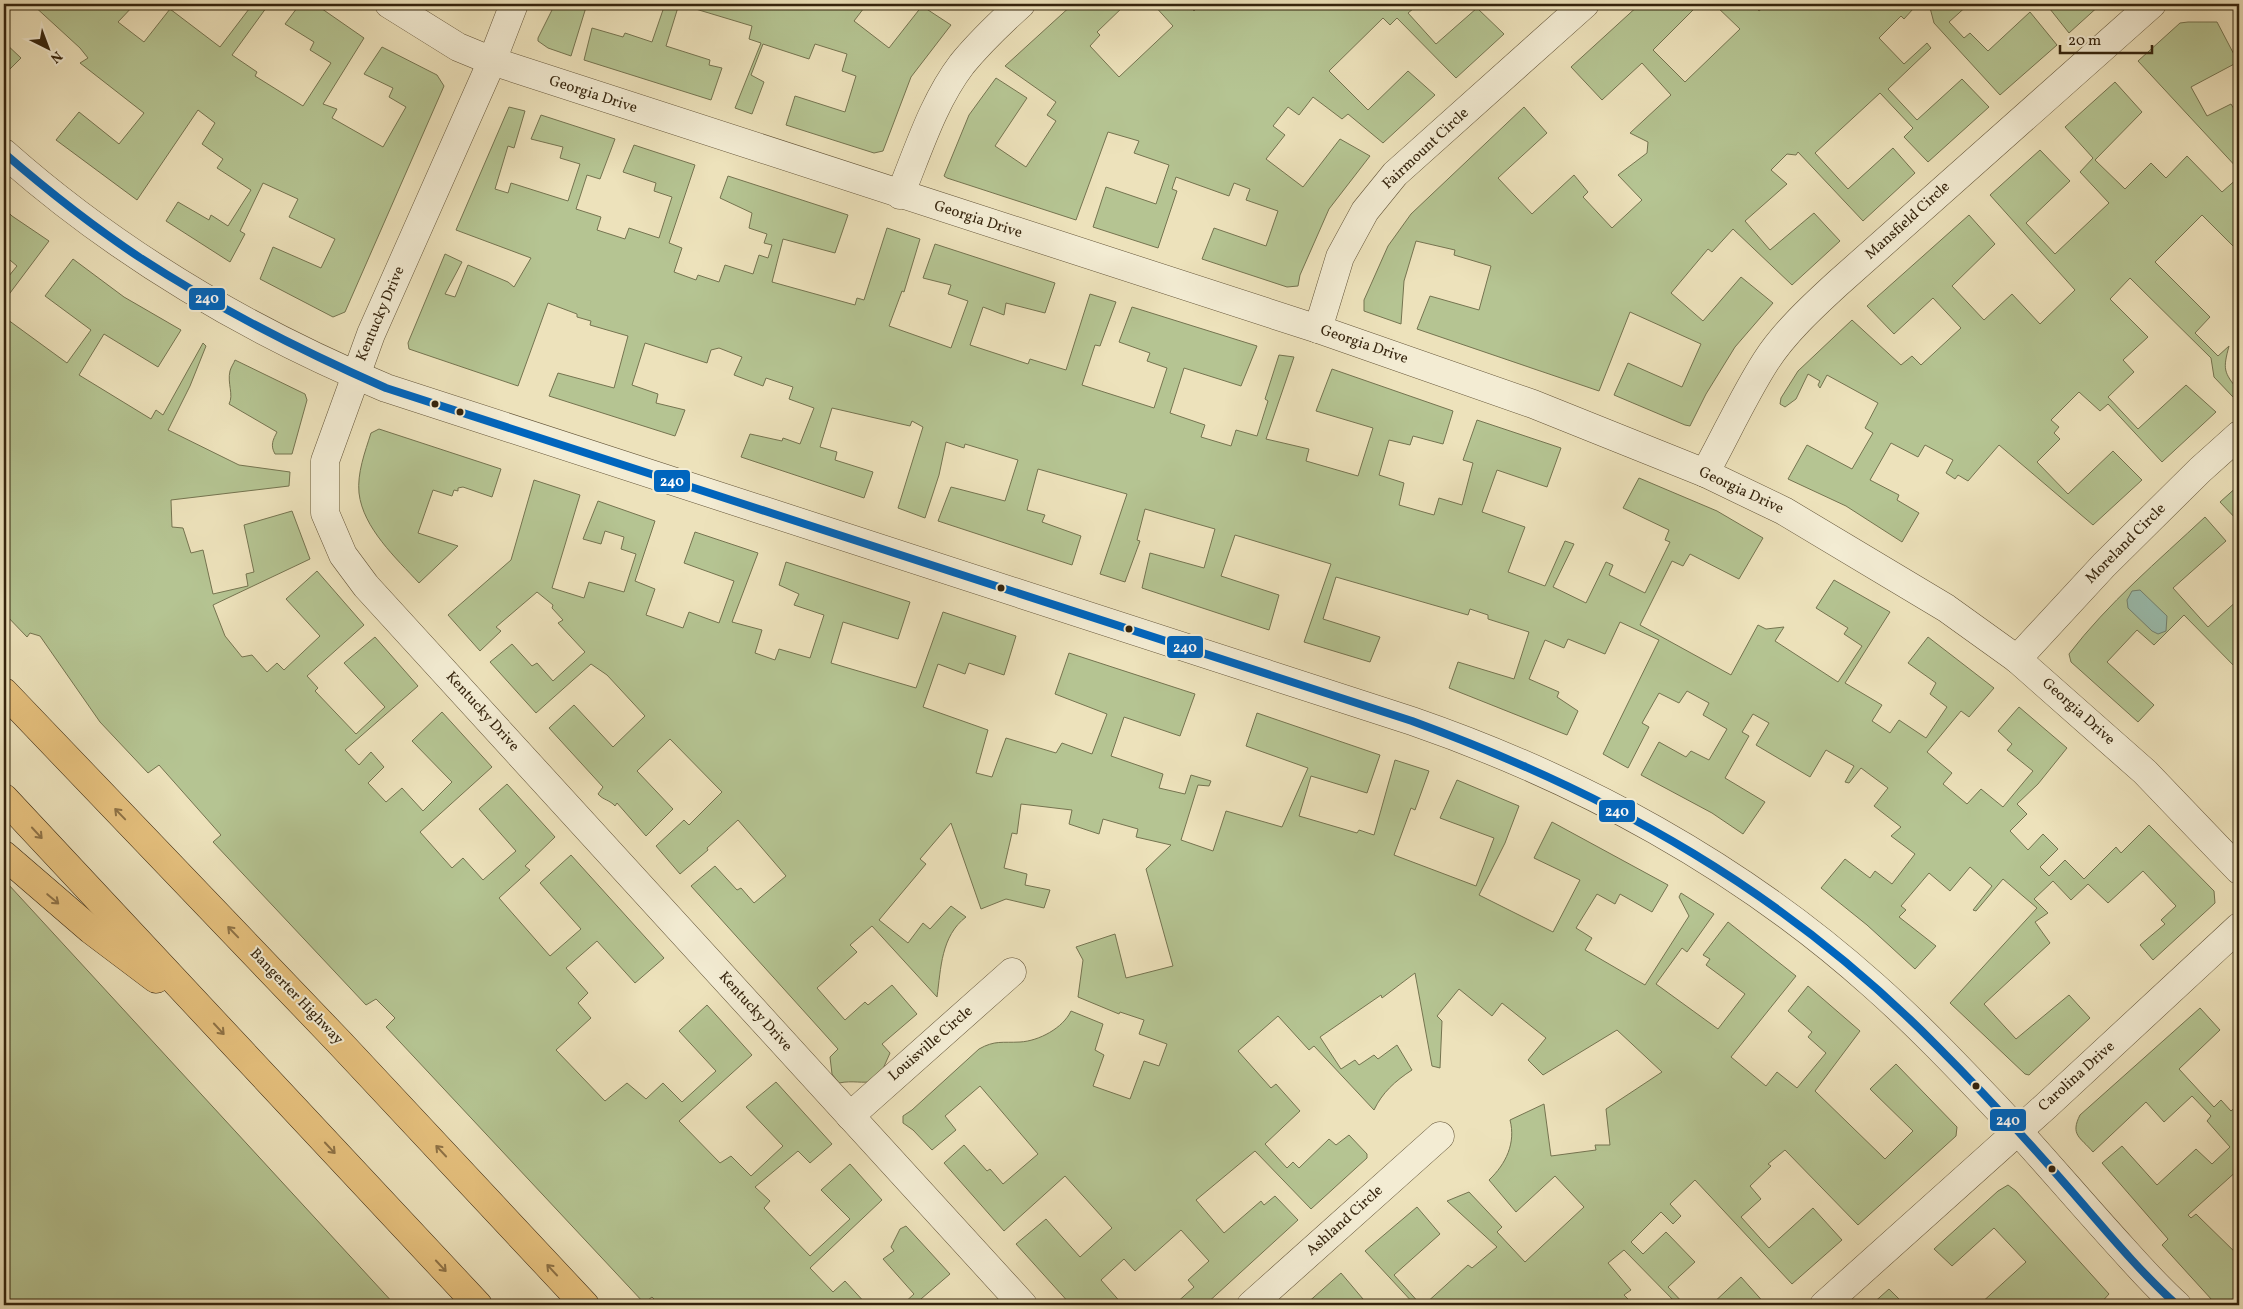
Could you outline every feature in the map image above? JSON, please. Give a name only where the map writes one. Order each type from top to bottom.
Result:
[{"type":"highway","name":"Bangerter Highway","points":[[4,692],[333,1036],[586,1305]]},
{"type":"highway","points":[[4,798],[478,1305]]},
{"type":"highway","points":[[4,855],[91,930],[133,963],[196,1005]]},
{"type":"street","name":"Georgia Drive","points":[[389,4],[458,47],[492,61],[900,195],[1318,329],[1533,404],[1705,473],[1784,511],[1946,608],[2017,659],[2045,681],[2145,772],[2239,870]]},
{"type":"street","name":"Kentucky Drive","points":[[514,4],[492,61],[371,334],[355,375],[325,461],[325,513],[343,555],[366,586],[1023,1305]]},
{"type":"street","points":[[900,195],[934,110],[961,65],[980,43],[1021,4]]},
{"type":"street","name":"Fairmount Circle","points":[[1318,329],[1340,256],[1365,211],[1395,174],[1585,4]]},
{"type":"street","name":"Mansfield Circle","points":[[1705,473],[1735,412],[1767,359],[1803,318],[1837,284],[2152,4]]},
{"type":"street","points":[[4,153],[87,220],[170,278],[237,316],[355,375],[386,388],[538,439],[1412,721],[1502,754],[1615,807],[1698,855],[1775,907],[1833,950],[1910,1019],[2017,1131],[2066,1187],[2177,1305]]},
{"type":"street","name":"Moreland Circle","points":[[2017,659],[2104,565],[2200,470],[2239,435]]},
{"type":"street","name":"Carolina Drive","points":[[1824,1305],[2239,927]]},
{"type":"street","name":"Louisville Circle","points":[[850,1116],[1012,972]]},
{"type":"street","name":"Ashland Circle","points":[[1251,1305],[1440,1136]]},
{"type":"green space","points":[[32,4],[135,4],[118,22],[144,42],[170,9],[220,47],[249,9],[243,4],[269,4],[232,55],[257,72],[255,76],[303,106],[331,63],[310,50],[314,42],[285,24],[300,4],[315,4],[364,38],[323,104],[337,109],[332,118],[383,147],[406,107],[389,97],[393,88],[364,74],[382,47],[437,75],[444,86],[345,312],[333,317],[260,279],[273,247],[321,268],[335,239],[289,217],[298,199],[263,183],[240,231],[245,234],[230,262],[166,221],[178,202],[209,220],[211,215],[228,226],[251,190],[217,168],[223,159],[202,144],[215,123],[198,110],[137,200],[56,140],[79,112],[119,144],[144,113],[80,63],[88,58],[80,48]]},
{"type":"green space","points":[[555,4],[587,4],[571,56],[548,48],[538,41]]},
{"type":"green space","points":[[665,4],[679,4],[666,46],[710,60],[709,65],[722,68],[711,100],[584,60],[592,28],[623,37],[625,33],[652,42]]},
{"type":"green space","points":[[679,4],[867,4],[854,21],[889,48],[922,6],[951,25],[911,77],[883,151],[874,153],[786,125],[795,96],[845,112],[856,76],[842,71],[847,54],[815,44],[809,59],[763,44],[751,75],[764,82],[752,114],[735,108],[761,43],[749,39],[752,26]]},
{"type":"green space","points":[[1073,4],[1126,4],[1097,32],[1100,35],[1090,46],[1119,77],[1173,26],[1153,4],[1187,4],[1194,11],[1201,4],[1419,4],[1408,13],[1436,44],[1477,8],[1504,34],[1456,78],[1397,18],[1390,25],[1383,18],[1329,71],[1368,110],[1408,71],[1435,95],[1383,143],[1348,114],[1342,119],[1313,97],[1299,115],[1288,107],[1273,126],[1285,135],[1266,159],[1303,187],[1340,139],[1370,156],[1329,209],[1300,275],[1298,286],[1287,287],[1202,259],[1214,228],[1266,246],[1278,211],[1246,200],[1250,189],[1234,183],[1229,196],[1176,177],[1172,189],[1177,191],[1158,248],[1093,227],[1106,187],[1156,204],[1169,165],[1134,153],[1139,141],[1108,132],[1076,220],[944,176],[969,115],[996,78],[1027,98],[995,146],[1026,167],[1056,121],[1047,115],[1056,102],[1005,66]]},
{"type":"green space","points":[[1640,4],[1692,4],[1696,7],[1653,50],[1685,82],[1740,29],[1714,4],[1752,4],[1759,11],[1767,4],[1908,4],[1913,9],[1904,19],[1901,16],[1879,38],[1904,64],[1927,43],[1931,48],[1888,89],[1917,120],[1962,79],[1989,107],[1928,162],[1904,137],[1913,128],[1880,93],[1815,153],[1848,189],[1893,148],[1915,173],[1863,221],[1798,152],[1796,155],[1787,154],[1771,170],[1787,184],[1745,221],[1770,250],[1814,213],[1840,241],[1792,285],[1733,229],[1712,252],[1708,249],[1671,293],[1703,321],[1741,277],[1773,303],[1735,347],[1706,394],[1690,426],[1614,395],[1628,363],[1682,387],[1701,344],[1630,312],[1599,391],[1417,329],[1430,296],[1479,310],[1491,266],[1454,255],[1455,250],[1416,241],[1404,281],[1401,324],[1364,311],[1364,300],[1388,246],[1411,214],[1524,107],[1547,133],[1498,178],[1532,214],[1574,175],[1588,192],[1583,197],[1612,228],[1642,200],[1618,175],[1647,153],[1648,142],[1630,133],[1671,95],[1642,63],[1602,100],[1571,67]]},
{"type":"green space","points":[[1929,4],[1969,4],[1949,22],[1964,38],[1970,33],[1988,51],[2030,12],[2057,45],[2000,95],[1934,23]]},
{"type":"green space","points":[[2046,4],[2101,4],[2069,33]]},
{"type":"green space","points":[[2217,22],[2238,62],[2191,87],[2207,116],[2231,104],[2234,109],[2239,107],[2239,170],[2138,61],[2180,23]]},
{"type":"green space","points":[[4,42],[21,58],[4,75]]},
{"type":"green space","points":[[2115,82],[2142,112],[2095,160],[2125,189],[2151,163],[2166,178],[2187,156],[2222,192],[2239,177],[2239,252],[2202,215],[2155,262],[2210,317],[2195,333],[2218,356],[2229,346],[2225,365],[2226,370],[2239,391],[2233,397],[2214,377],[2211,358],[2130,278],[2110,299],[2148,337],[2123,360],[2134,372],[2108,397],[2138,429],[2186,385],[2216,412],[2162,462],[2108,404],[2100,411],[2079,392],[2051,420],[2059,427],[2054,433],[2060,439],[2037,462],[2068,494],[2113,451],[2142,480],[2093,525],[1999,445],[1968,481],[1958,475],[1955,479],[1946,473],[1953,460],[1925,445],[1918,457],[1891,443],[1870,480],[1899,495],[1897,500],[1919,513],[1902,542],[1846,506],[1788,479],[1807,445],[1852,469],[1873,433],[1865,428],[1878,403],[1827,375],[1820,388],[1818,385],[1820,381],[1808,374],[1796,399],[1785,407],[1780,404],[1781,398],[1798,371],[1852,320],[1901,365],[1912,356],[1921,365],[1961,328],[1933,298],[1894,334],[1867,306],[1969,215],[1995,244],[1952,286],[1984,320],[2012,294],[2040,324],[2075,290],[1990,195],[2040,150],[2070,181],[2026,223],[2055,254],[2109,203],[2080,172],[2093,158],[2065,127]]},
{"type":"green space","points":[[509,107],[525,111],[514,148],[508,146],[495,189],[508,193],[511,183],[568,201],[580,164],[560,158],[563,147],[531,139],[541,115],[615,139],[600,179],[587,175],[576,209],[601,217],[597,230],[625,239],[629,228],[659,238],[672,197],[654,191],[656,183],[623,172],[634,145],[695,165],[669,243],[682,248],[674,272],[696,280],[698,275],[719,282],[725,265],[753,274],[759,255],[768,258],[772,245],[764,243],[767,234],[749,228],[752,213],[720,198],[728,176],[848,215],[835,253],[783,239],[772,282],[855,305],[857,298],[864,300],[887,228],[920,239],[904,292],[902,291],[889,326],[951,348],[968,301],[948,294],[951,285],[923,278],[935,244],[1055,283],[1045,313],[1006,303],[1004,315],[983,307],[970,345],[1028,364],[1030,359],[1066,370],[1090,294],[1116,302],[1100,346],[1095,345],[1082,385],[1154,408],[1167,368],[1147,361],[1150,353],[1119,342],[1132,307],[1257,346],[1241,386],[1184,368],[1170,413],[1205,425],[1201,437],[1231,446],[1236,430],[1257,436],[1268,401],[1265,399],[1279,355],[1294,357],[1266,439],[1309,449],[1306,461],[1358,476],[1373,428],[1316,411],[1332,369],[1453,411],[1443,444],[1413,436],[1410,445],[1389,440],[1379,475],[1404,483],[1399,505],[1434,515],[1439,498],[1462,505],[1473,463],[1463,460],[1477,420],[1561,448],[1547,487],[1497,470],[1482,512],[1525,527],[1508,572],[1545,586],[1565,541],[1574,544],[1553,587],[1586,603],[1606,562],[1613,565],[1609,575],[1645,593],[1670,542],[1665,540],[1669,530],[1623,508],[1639,478],[1717,511],[1763,538],[1739,579],[1690,554],[1683,566],[1672,561],[1640,625],[1731,675],[1758,625],[1766,629],[1784,627],[1775,641],[1838,682],[1862,646],[1844,634],[1848,628],[1816,608],[1834,580],[1890,612],[1845,683],[1882,705],[1872,721],[1890,733],[1899,720],[1926,738],[1947,707],[1930,694],[1936,683],[1908,663],[1928,637],[1994,688],[1969,717],[1961,711],[1927,752],[1952,773],[1943,784],[1967,804],[1981,789],[2003,807],[2033,771],[2007,750],[2012,744],[1998,731],[2019,707],[2067,748],[2038,784],[2017,804],[2027,814],[2010,831],[2028,850],[2043,834],[2058,849],[2040,867],[2049,876],[2065,860],[2084,879],[2116,847],[2121,853],[2149,825],[2214,891],[2215,903],[2153,960],[2140,945],[2165,924],[2161,920],[2176,906],[2143,871],[2108,903],[2088,884],[2071,900],[2053,881],[2034,899],[2048,913],[2035,922],[2050,943],[1984,1004],[2016,1039],[2069,995],[2090,1018],[2029,1075],[2025,1074],[1950,1003],[2037,908],[2003,879],[1976,911],[1973,910],[1992,886],[1970,867],[1950,891],[1929,873],[1901,906],[1906,910],[1899,917],[1936,946],[1915,969],[1867,925],[1821,888],[1845,859],[1870,878],[1875,871],[1892,884],[1915,854],[1891,836],[1901,827],[1874,806],[1888,788],[1861,768],[1849,783],[1845,782],[1854,766],[1826,750],[1810,777],[1756,745],[1769,723],[1753,714],[1742,732],[1749,736],[1725,778],[1765,802],[1743,834],[1712,813],[1641,775],[1659,742],[1686,757],[1691,751],[1709,760],[1727,729],[1703,715],[1709,703],[1687,691],[1679,703],[1659,693],[1642,723],[1649,727],[1628,768],[1603,754],[1659,640],[1620,622],[1605,654],[1568,639],[1564,648],[1545,640],[1529,679],[1559,692],[1557,697],[1578,711],[1567,735],[1449,688],[1458,662],[1514,679],[1529,632],[1488,619],[1488,615],[1470,609],[1468,615],[1336,577],[1323,619],[1380,637],[1370,662],[1304,642],[1331,564],[1235,535],[1221,576],[1279,595],[1269,630],[1142,588],[1150,553],[1204,568],[1215,529],[1145,509],[1137,540],[1140,541],[1125,582],[1100,574],[1127,494],[1038,469],[1027,510],[1045,515],[1042,522],[1081,536],[1072,565],[938,521],[951,487],[1005,501],[1018,460],[965,444],[964,448],[946,442],[939,475],[925,518],[898,508],[923,427],[912,421],[910,426],[832,408],[820,447],[837,452],[835,460],[873,472],[864,498],[741,457],[750,434],[782,441],[783,438],[800,444],[814,408],[789,399],[793,387],[766,378],[763,386],[734,375],[742,357],[719,348],[711,350],[707,363],[645,343],[632,385],[658,394],[656,403],[685,410],[675,436],[549,396],[558,373],[614,388],[628,336],[590,325],[591,321],[577,317],[577,314],[548,303],[518,386],[409,349],[408,343],[445,254],[462,262],[445,294],[455,297],[468,265],[508,282],[514,287],[531,258],[456,230]]},
{"type":"green space","points":[[4,208],[12,216],[49,241],[4,301],[4,282],[17,266],[4,255]]},
{"type":"green space","points":[[73,259],[124,297],[181,330],[158,367],[104,334],[79,375],[151,419],[156,410],[163,415],[203,343],[206,346],[190,386],[168,430],[239,465],[290,472],[289,486],[171,500],[172,527],[183,528],[191,553],[203,550],[213,594],[248,586],[246,574],[254,572],[244,525],[292,511],[310,559],[213,605],[225,636],[242,657],[252,655],[267,672],[277,663],[284,670],[320,636],[286,599],[317,571],[364,625],[307,676],[318,688],[315,691],[356,734],[385,707],[344,663],[375,637],[418,686],[345,750],[359,765],[371,752],[384,767],[368,783],[386,802],[402,788],[423,811],[452,782],[412,741],[442,712],[492,767],[420,832],[452,868],[463,858],[483,880],[516,851],[479,809],[507,784],[555,837],[525,866],[530,870],[499,898],[550,956],[581,929],[540,883],[571,855],[664,958],[635,983],[597,941],[566,968],[588,993],[578,1003],[591,1018],[556,1050],[605,1101],[627,1083],[646,1099],[663,1083],[682,1102],[716,1071],[679,1031],[707,1005],[752,1055],[679,1121],[720,1163],[731,1156],[751,1176],[783,1146],[746,1107],[776,1082],[832,1144],[810,1163],[798,1151],[755,1187],[770,1201],[764,1208],[810,1256],[850,1219],[821,1190],[850,1164],[882,1200],[810,1268],[833,1292],[845,1281],[867,1305],[660,1305],[652,1297],[644,1303],[386,1027],[395,1018],[376,999],[366,1005],[213,842],[221,835],[159,765],[148,773],[100,722],[40,636],[30,633],[27,637],[4,613],[4,317],[67,363],[91,330],[45,296]]},
{"type":"green space","points":[[235,360],[305,394],[307,400],[292,454],[275,454],[272,445],[277,432],[229,404],[231,397],[229,375]]},
{"type":"green space","points":[[379,429],[501,469],[492,497],[463,487],[458,488],[458,491],[454,490],[452,496],[433,490],[418,533],[458,546],[419,583],[382,542],[362,506],[359,493],[359,478],[362,463],[371,433]]},
{"type":"green space","points":[[534,480],[580,495],[552,588],[584,598],[589,582],[624,592],[636,554],[621,549],[624,537],[605,531],[601,544],[583,539],[598,501],[655,521],[635,581],[655,589],[646,615],[683,628],[689,612],[719,623],[734,581],[684,563],[695,532],[758,553],[732,622],[762,630],[755,653],[775,660],[779,649],[810,658],[824,615],[794,605],[799,594],[779,585],[786,562],[910,602],[898,639],[843,622],[831,663],[916,688],[943,612],[1016,636],[1004,675],[969,663],[965,674],[938,664],[923,707],[988,730],[976,773],[992,777],[1006,738],[1056,753],[1062,743],[1092,754],[1107,714],[1055,694],[1069,653],[1195,694],[1180,736],[1124,717],[1111,756],[1163,774],[1159,788],[1185,794],[1191,775],[1211,781],[1209,786],[1198,785],[1181,840],[1213,851],[1226,811],[1282,827],[1308,768],[1246,746],[1257,713],[1380,755],[1367,793],[1311,776],[1299,816],[1357,833],[1359,830],[1374,835],[1395,760],[1429,771],[1415,810],[1411,808],[1394,855],[1476,886],[1494,838],[1440,818],[1457,780],[1519,806],[1505,843],[1479,895],[1553,932],[1580,880],[1534,858],[1552,822],[1668,885],[1652,912],[1620,894],[1615,904],[1597,894],[1576,928],[1592,938],[1585,950],[1645,985],[1689,916],[1679,897],[1681,893],[1714,914],[1687,952],[1682,948],[1656,984],[1718,1029],[1745,994],[1706,965],[1710,959],[1703,955],[1728,922],[1796,976],[1731,1057],[1766,1086],[1777,1072],[1797,1088],[1826,1053],[1808,1037],[1812,1032],[1788,1011],[1808,986],[1860,1031],[1815,1091],[1885,1159],[1913,1131],[1870,1089],[1896,1064],[1957,1127],[1956,1136],[1858,1225],[1785,1150],[1768,1164],[1771,1166],[1750,1186],[1761,1199],[1741,1217],[1769,1248],[1813,1208],[1842,1240],[1792,1284],[1695,1180],[1670,1204],[1681,1216],[1673,1224],[1661,1212],[1631,1242],[1643,1254],[1666,1232],[1695,1262],[1668,1287],[1685,1305],[1678,1305],[1624,1250],[1608,1263],[1631,1290],[1624,1295],[1634,1305],[1424,1305],[1468,1265],[1472,1268],[1497,1247],[1447,1201],[1469,1192],[1502,1227],[1497,1232],[1525,1262],[1584,1207],[1555,1176],[1516,1212],[1489,1180],[1505,1160],[1508,1153],[1512,1137],[1510,1120],[1544,1104],[1551,1156],[1596,1150],[1595,1145],[1610,1145],[1606,1109],[1662,1072],[1617,1030],[1543,1075],[1528,1060],[1546,1038],[1502,1003],[1492,1016],[1459,989],[1437,1016],[1442,1021],[1440,1068],[1432,1066],[1415,973],[1382,998],[1381,995],[1320,1037],[1341,1069],[1355,1060],[1359,1065],[1374,1055],[1378,1059],[1397,1045],[1412,1070],[1390,1088],[1374,1110],[1314,1046],[1309,1050],[1278,1016],[1238,1051],[1271,1088],[1276,1084],[1300,1111],[1265,1144],[1287,1168],[1293,1162],[1299,1168],[1329,1139],[1336,1145],[1349,1135],[1367,1154],[1367,1158],[1311,1209],[1255,1151],[1196,1200],[1224,1233],[1261,1201],[1264,1205],[1275,1196],[1298,1220],[1205,1305],[1174,1305],[1194,1287],[1188,1280],[1209,1261],[1181,1230],[1135,1271],[1124,1259],[1101,1280],[1123,1305],[1071,1305],[1016,1244],[1046,1219],[1080,1257],[1112,1228],[1065,1176],[1004,1231],[944,1163],[964,1145],[987,1171],[990,1169],[1003,1184],[1038,1154],[980,1086],[945,1116],[956,1130],[932,1150],[913,1130],[903,1123],[903,1116],[979,1049],[994,1043],[1020,1042],[1035,1039],[1056,1028],[1071,1011],[1103,1024],[1095,1050],[1104,1055],[1093,1086],[1130,1099],[1144,1061],[1159,1066],[1167,1044],[1139,1034],[1144,1020],[1120,1012],[1119,1014],[1078,997],[1083,960],[1076,947],[1115,934],[1126,978],[1173,966],[1146,869],[1171,845],[1136,837],[1138,829],[1103,819],[1099,834],[1069,824],[1072,810],[1021,804],[1017,834],[1012,833],[1004,868],[1027,874],[1025,885],[1050,890],[1044,908],[1006,899],[981,909],[951,823],[920,859],[926,864],[879,920],[908,943],[923,923],[930,929],[951,906],[966,917],[951,933],[947,943],[941,964],[937,997],[872,926],[850,945],[857,952],[817,988],[845,1020],[865,1002],[868,1005],[892,985],[917,1014],[882,1044],[890,1053],[875,1081],[839,1083],[832,1074],[830,1057],[838,1049],[691,886],[715,866],[737,890],[741,888],[754,903],[786,876],[738,820],[707,848],[708,850],[680,874],[656,846],[684,820],[689,825],[722,792],[670,739],[637,771],[673,809],[646,836],[617,803],[615,806],[598,794],[603,787],[549,728],[574,705],[613,747],[645,716],[607,675],[591,664],[536,713],[490,662],[512,644],[532,666],[537,663],[553,681],[585,652],[558,623],[563,620],[552,608],[553,605],[537,592],[496,627],[501,631],[480,651],[448,615],[511,560]]},
{"type":"green space","points":[[2239,485],[2239,522],[2220,502]]},
{"type":"green space","points":[[2205,517],[2226,541],[2173,588],[2208,627],[2239,599],[2239,671],[2184,615],[2154,645],[2137,630],[2107,662],[2154,705],[2138,722],[2071,662],[2069,654],[2100,617]]},
{"type":"green space","points":[[8,884],[395,1305],[4,1305],[4,888]]},
{"type":"green space","points":[[2200,1008],[2220,1030],[2179,1069],[2214,1107],[2221,1100],[2231,1111],[2239,1104],[2239,1169],[2188,1215],[2191,1218],[2196,1214],[2239,1256],[2239,1305],[2218,1305],[2212,1300],[2162,1245],[2168,1239],[2102,1163],[2122,1146],[2157,1185],[2196,1149],[2212,1164],[2230,1147],[2207,1121],[2211,1116],[2192,1096],[2164,1122],[2146,1102],[2093,1152],[2076,1132],[2080,1115]]},
{"type":"green space","points":[[2008,1185],[2016,1191],[2109,1294],[2099,1305],[1979,1305],[2026,1262],[1994,1228],[1952,1266],[1934,1249],[1998,1191]]},
{"type":"green space","points":[[1417,1207],[1440,1234],[1394,1275],[1421,1305],[1415,1305],[1365,1251]]},
{"type":"green space","points":[[906,1226],[950,1274],[914,1305],[902,1305],[914,1294],[883,1259],[894,1251],[891,1247],[900,1229]]},
{"type":"green space","points":[[1341,1273],[1363,1299],[1355,1305],[1305,1305]]},
{"type":"green space","points":[[1741,1277],[1766,1305],[1711,1305]]},
{"type":"green space","points":[[1889,1289],[1905,1305],[1871,1305]]},
{"type":"shaded area","points":[[2140,590],[2167,616],[2166,631],[2158,634],[2152,631],[2128,608],[2127,600],[2132,591]]},
{"type":"transit line","name":"240","points":[[4,153],[87,220],[168,276],[229,311],[322,359],[386,388],[1412,721],[1487,750],[1627,816],[1693,854],[1757,895],[1819,940],[1879,991],[1987,1097],[2134,1262],[2177,1305]]}]
